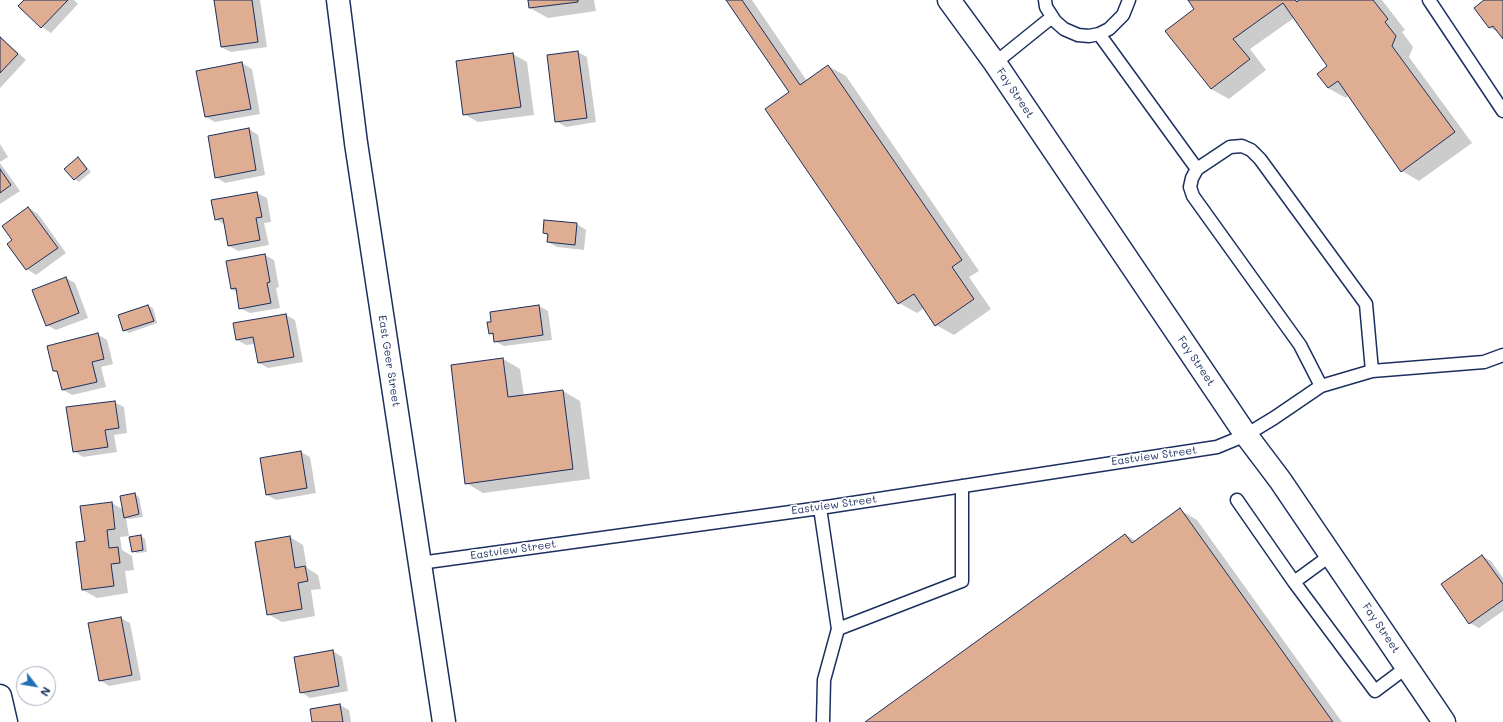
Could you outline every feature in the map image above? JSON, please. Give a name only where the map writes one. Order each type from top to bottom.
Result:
[{"type":"street","name":"East Geer Street","points":[[338,0],[356,143],[444,722]]},
{"type":"street","name":"Fay Street","points":[[949,0],[995,63],[1246,435],[1280,480],[1444,722]]},
{"type":"street","points":[[0,696],[6,722]]},
{"type":"lane","points":[[1045,0],[1046,7],[1052,17],[1064,29],[1078,35],[1089,36],[1099,34],[1109,29],[1123,15],[1129,0]]},
{"type":"lane","points":[[1429,0],[1503,111]]},
{"type":"lane","points":[[995,63],[1052,17]]},
{"type":"lane","points":[[1099,34],[1197,169]]},
{"type":"lane","points":[[1321,386],[1300,345],[1193,196],[1190,187],[1192,178],[1197,169],[1230,147],[1242,146],[1251,150],[1260,159],[1366,304],[1372,370]]},
{"type":"lane","name":"Eastview Street","points":[[420,563],[820,508],[1217,447],[1246,435],[1321,386],[1372,370],[1484,362],[1503,355]]},
{"type":"lane","points":[[838,629],[962,581],[962,486]]},
{"type":"lane","points":[[1237,500],[1294,582],[1374,691],[1407,667]]},
{"type":"lane","points":[[820,508],[838,629],[824,680],[823,722]]},
{"type":"lane","points":[[1294,582],[1331,555]]},
{"type":"building","points":[[24,0],[68,0],[41,28],[18,6]]},
{"type":"building","points":[[214,0],[252,0],[258,42],[221,47]]},
{"type":"building","points":[[528,0],[578,0],[578,2],[529,8]]},
{"type":"building","points":[[726,0],[742,0],[800,85],[828,65],[962,260],[952,267],[974,299],[935,326],[914,294],[898,304],[765,109],[789,92]]},
{"type":"building","points":[[1188,0],[1295,0],[1297,2],[1299,0],[1373,0],[1388,19],[1385,22],[1396,36],[1392,46],[1455,132],[1401,172],[1338,81],[1328,88],[1317,74],[1327,66],[1283,3],[1233,39],[1250,59],[1211,89],[1165,31],[1194,9]]},
{"type":"building","points":[[1484,0],[1503,0],[1503,39],[1493,26],[1489,28],[1474,8]]},
{"type":"building","points":[[0,37],[18,54],[0,73]]},
{"type":"building","points":[[578,51],[587,118],[555,122],[547,55]]},
{"type":"building","points":[[513,53],[521,107],[463,115],[456,61]]},
{"type":"building","points":[[242,62],[251,109],[205,117],[196,71]]},
{"type":"building","points":[[249,128],[256,170],[215,178],[208,136]]},
{"type":"building","points":[[78,157],[87,169],[74,180],[64,169]]},
{"type":"building","points":[[0,169],[11,185],[0,193]]},
{"type":"building","points":[[257,192],[262,217],[256,218],[260,240],[228,246],[223,218],[215,220],[211,200]]},
{"type":"building","points":[[28,207],[58,248],[26,270],[7,244],[12,240],[2,226]]},
{"type":"building","points":[[544,220],[577,223],[575,245],[547,242],[548,234],[543,233]]},
{"type":"building","points":[[265,254],[270,282],[267,283],[271,303],[239,309],[236,288],[231,289],[226,261]]},
{"type":"building","points":[[66,277],[79,313],[46,326],[32,290]]},
{"type":"building","points":[[148,305],[154,321],[123,331],[118,315]]},
{"type":"building","points":[[539,305],[543,335],[494,342],[493,333],[489,334],[487,322],[491,322],[490,312]]},
{"type":"building","points":[[286,314],[294,357],[258,363],[253,337],[236,340],[233,323]]},
{"type":"building","points":[[98,333],[104,359],[92,362],[97,382],[62,390],[57,371],[53,371],[47,346]]},
{"type":"building","points":[[503,358],[508,397],[563,390],[573,469],[465,484],[451,365]]},
{"type":"building","points":[[115,401],[119,428],[105,430],[108,447],[73,452],[66,407]]},
{"type":"building","points":[[301,451],[307,488],[266,495],[260,458]]},
{"type":"building","points":[[135,493],[139,514],[124,518],[120,496]]},
{"type":"building","points":[[112,502],[115,529],[107,530],[109,548],[118,547],[120,563],[111,564],[114,586],[82,590],[76,542],[85,541],[80,506]]},
{"type":"building","points":[[1180,508],[1333,722],[865,722],[1125,534],[1132,543]]},
{"type":"building","points":[[141,535],[143,550],[132,552],[129,537]]},
{"type":"building","points":[[290,536],[295,568],[305,566],[308,581],[298,583],[302,609],[267,615],[255,542]]},
{"type":"building","points":[[1482,555],[1503,584],[1503,600],[1469,624],[1441,584]]},
{"type":"building","points":[[121,617],[132,675],[99,681],[88,623]]},
{"type":"building","points":[[333,650],[339,686],[300,693],[294,657]]},
{"type":"building","points":[[340,704],[343,722],[312,722],[310,709]]}]
